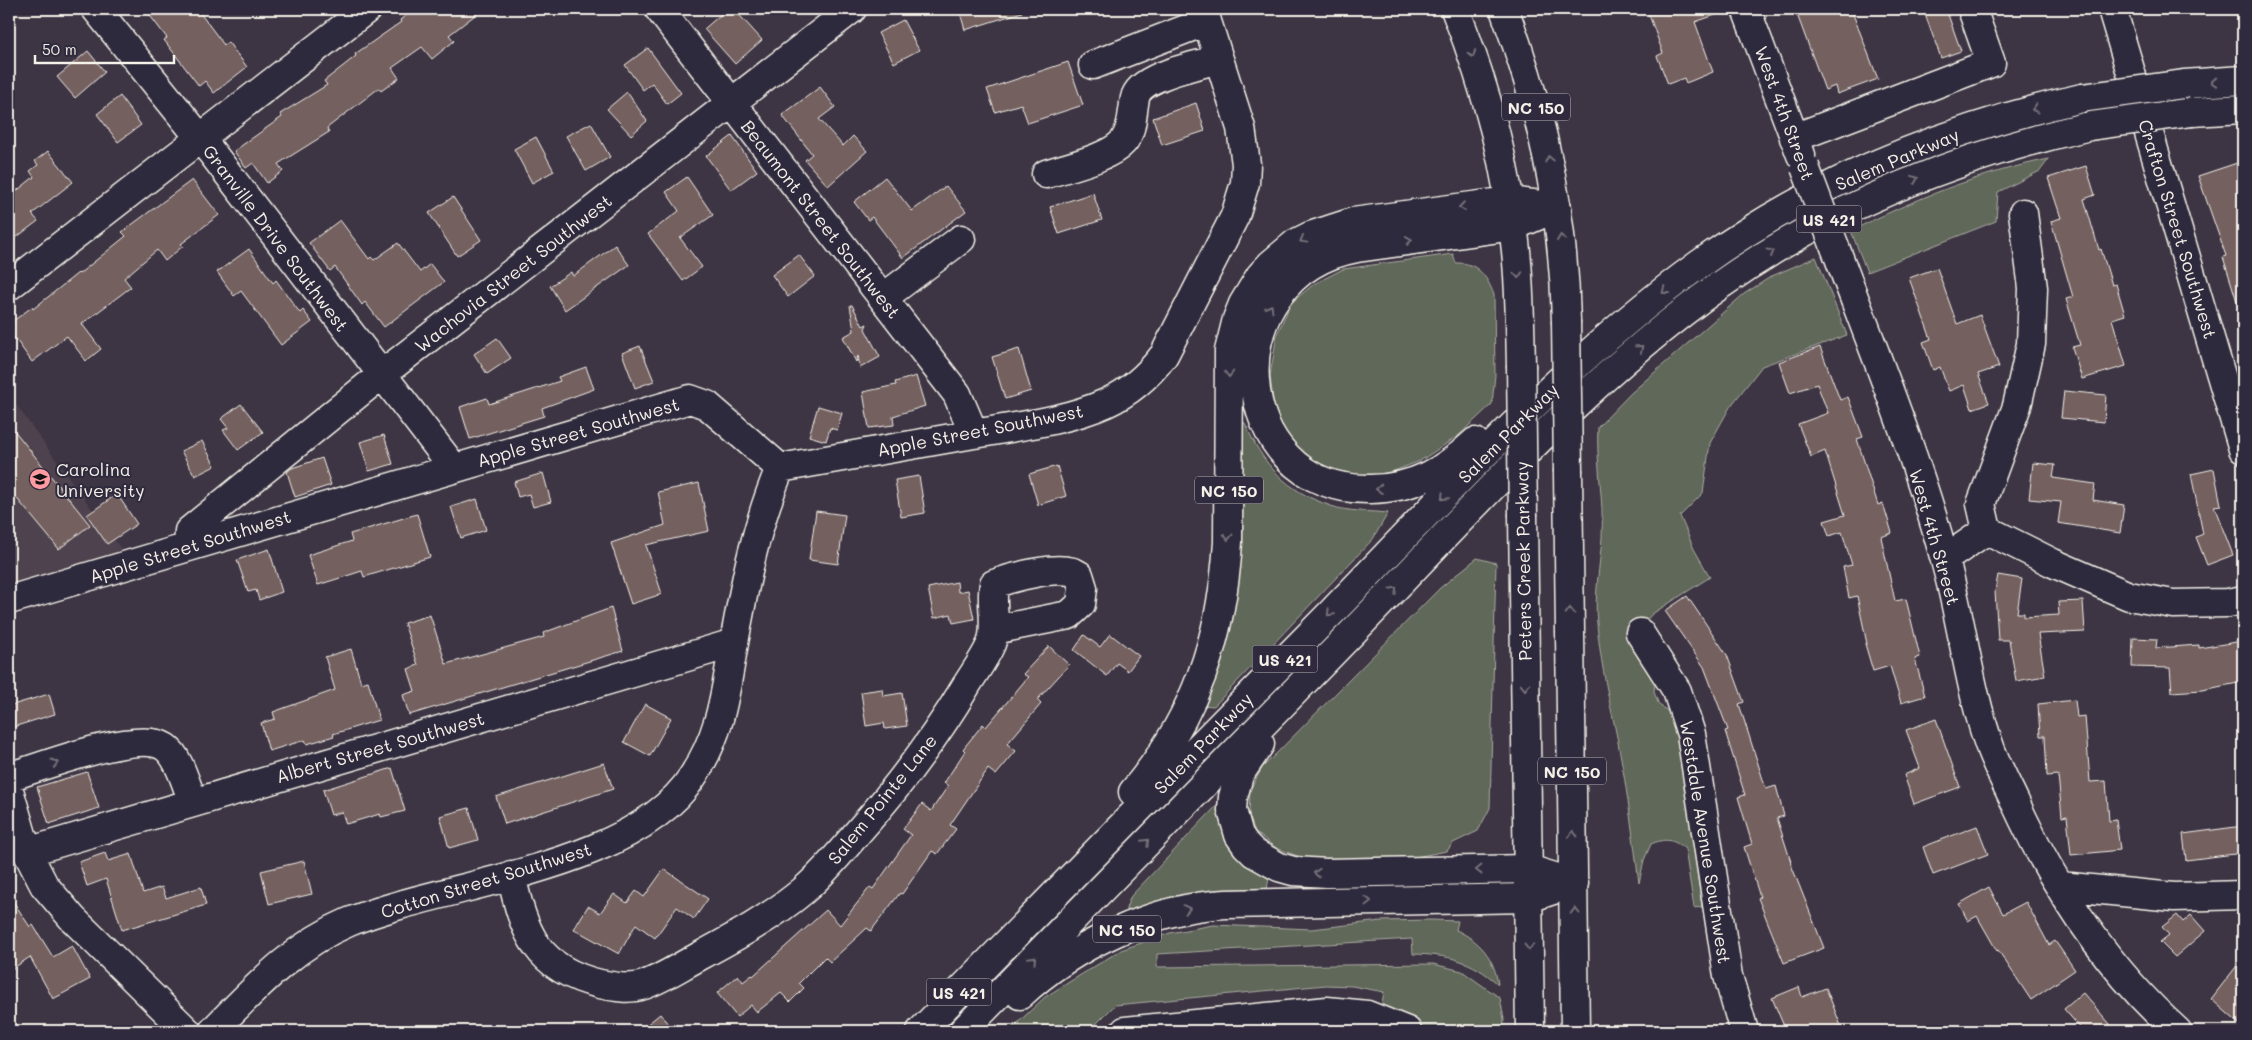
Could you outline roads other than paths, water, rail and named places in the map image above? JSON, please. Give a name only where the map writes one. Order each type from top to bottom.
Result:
[{"type":"main road","name":"Granville Drive Southwest","points":[[96,9],[200,137],[454,468]]},
{"type":"main road","points":[[9,286],[367,9]]},
{"type":"main road","name":"Beaumont Street Southwest","points":[[658,9],[957,394],[974,434]]},
{"type":"main road","name":"Wachovia Street Southwest","points":[[188,547],[189,530],[381,375],[852,9]]},
{"type":"main road","name":"Peters Creek Parkway","points":[[1455,9],[1488,100],[1512,213],[1520,295],[1530,1031]]},
{"type":"main road","name":"NC 150","points":[[983,1031],[1044,974],[1072,955],[1113,934],[1176,912],[1226,904],[1528,898],[1574,883],[1566,322],[1562,249],[1550,164],[1532,88],[1504,9]]},
{"type":"main road","name":"West 4th Street","points":[[1746,9],[1898,416],[1945,559],[1970,676],[1992,750],[2032,838],[2071,908],[2143,1001],[2177,1031]]},
{"type":"main road","points":[[1794,138],[1991,64],[1972,9]]},
{"type":"main road","name":"Crafton Street Southwest","points":[[2112,9],[2243,449]]},
{"type":"main road","points":[[1093,65],[1205,15]]},
{"type":"main road","name":"Apple Street Southwest","points":[[9,600],[690,399],[707,405],[780,468],[974,434],[1074,414],[1105,403],[1132,388],[1164,355],[1235,216],[1245,183],[1245,146],[1205,15]]},
{"type":"main road","points":[[1046,174],[1110,152],[1124,141],[1132,120],[1135,95],[1144,85],[1173,72],[1219,59]]},
{"type":"main road","name":"Salem Parkway","points":[[921,1031],[1540,401],[1584,359],[1663,292],[1745,234],[1789,208],[1880,162],[1929,142],[2030,110],[2082,98],[2184,84],[2243,80]]},
{"type":"main road","name":"Salem Parkway","points":[[962,1031],[1568,414],[1642,346],[1720,285],[1803,233],[1892,188],[1987,153],[2038,138],[2090,126],[2192,112],[2243,109]]},
{"type":"main road","points":[[1540,401],[1510,410],[1456,459],[1437,473],[1390,488],[1362,490],[1331,484],[1316,478],[1292,462],[1274,439],[1261,413],[1255,384],[1255,354],[1266,314],[1289,282],[1310,265],[1345,250],[1512,213],[1557,207]]},
{"type":"main road","name":"NC 150","points":[[1031,918],[1038,892],[1128,798],[1166,748],[1188,710],[1208,660],[1216,632],[1226,574],[1229,507],[1230,351],[1236,319],[1260,276],[1284,253],[1310,236],[1352,222],[1512,213]]},
{"type":"main road","points":[[1987,530],[1981,504],[2017,406],[2031,344],[2033,288],[2023,213]]},
{"type":"main road","points":[[883,298],[961,239]]},
{"type":"main road","name":"Cotton Street Southwest","points":[[213,1031],[266,976],[308,943],[350,922],[576,855],[631,831],[660,814],[678,797],[693,776],[710,746],[722,714],[758,523],[780,468]]},
{"type":"main road","points":[[1945,559],[1987,530]]},
{"type":"main road","points":[[1987,530],[2053,563],[2129,596],[2173,604],[2228,603],[2243,600]]},
{"type":"main road","name":"Salem Pointe Lane","points":[[511,875],[520,917],[527,932],[548,958],[569,974],[585,980],[627,988],[644,985],[734,937],[778,910],[805,890],[884,803],[947,718],[990,645],[994,630]]},
{"type":"main road","name":"Westdale Avenue Southwest","points":[[1640,633],[1677,691],[1691,734],[1728,976],[1744,1031]]},
{"type":"main road","name":"Albert Street Southwest","points":[[27,852],[734,643]]},
{"type":"main road","points":[[1299,687],[1239,775],[1235,784],[1232,810],[1235,823],[1239,834],[1254,853],[1279,867],[1309,872],[1528,869],[1574,883],[1575,1031]]},
{"type":"main road","points":[[9,777],[108,747],[140,742],[157,743],[167,748],[176,761],[193,802]]},
{"type":"main road","points":[[9,790],[27,852],[44,885],[62,907],[187,1031]]},
{"type":"main road","points":[[2060,886],[2174,897],[2243,895]]},
{"type":"main road","points":[[1125,1031],[1326,1011],[1367,1015],[1406,1031]]},
{"type":"place","name":"Carolina University","points":[[40,479]]}]
